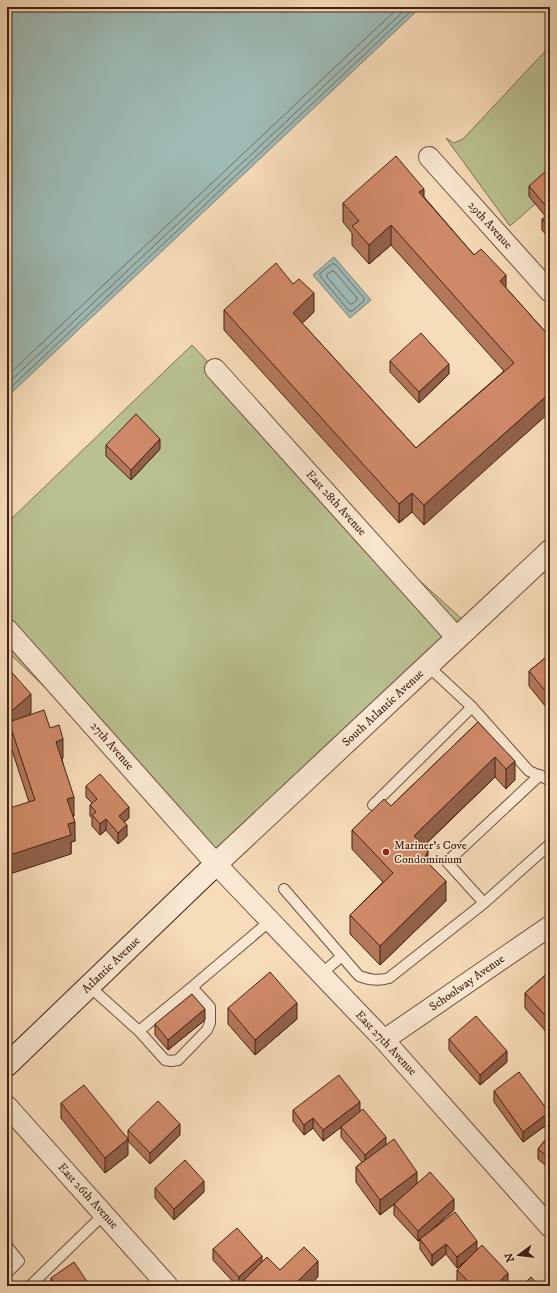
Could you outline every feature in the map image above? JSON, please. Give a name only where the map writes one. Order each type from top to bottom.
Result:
[{"type":"street","name":"29th Avenue","points":[[429,157],[550,292]]},
{"type":"street","name":"East 28th Avenue","points":[[215,369],[457,638]]},
{"type":"street","name":"South Atlantic Avenue","points":[[216,864],[550,551]]},
{"type":"street","name":"27th Avenue","points":[[7,629],[216,864]]},
{"type":"street","name":"East 27th Avenue","points":[[216,864],[384,1040],[550,1227]]},
{"type":"street","name":"Atlantic Avenue","points":[[7,1065],[216,864]]},
{"type":"street","name":"Schoolway Avenue","points":[[384,1040],[550,926]]},
{"type":"street","name":"East 26th Avenue","points":[[7,1106],[168,1286]]},
{"type":"lane","points":[[428,666],[472,707],[529,771],[547,779],[550,782]]},
{"type":"lane","points":[[372,805],[472,707]]},
{"type":"lane","points":[[484,902],[447,862],[540,776]]},
{"type":"lane","points":[[284,889],[359,976],[369,980],[380,980],[389,978],[484,902],[550,844]]},
{"type":"lane","points":[[139,1031],[270,921]]},
{"type":"lane","points":[[321,974],[342,956]]},
{"type":"lane","points":[[89,986],[139,1031],[165,1060],[171,1061],[178,1060],[207,1030],[210,1023],[210,1007],[192,987]]},
{"type":"lane","points":[[30,1286],[104,1214]]},
{"type":"lane","points":[[7,1246],[19,1261],[7,1272]]},
{"type":"green space","points":[[550,46],[550,191],[510,226],[446,138],[454,143],[463,139]]},
{"type":"green space","points":[[192,345],[377,542],[462,619],[211,854],[95,735],[7,651],[7,523]]},
{"type":"water","points":[[7,7],[421,7],[7,397]]},
{"type":"water","points":[[334,257],[371,300],[350,318],[313,275]]},
{"type":"building","points":[[396,156],[424,189],[419,192],[474,255],[481,249],[506,275],[500,281],[550,337],[550,393],[424,505],[412,493],[399,504],[224,310],[276,263],[293,284],[299,279],[314,293],[293,313],[416,448],[514,363],[391,225],[369,245],[352,226],[359,221],[343,203]]},
{"type":"building","points":[[546,171],[550,175],[550,211],[529,186]]},
{"type":"building","points":[[550,213],[550,229],[542,219]]},
{"type":"building","points":[[421,333],[449,364],[419,392],[390,361]]},
{"type":"building","points":[[136,414],[160,439],[131,470],[106,445]]},
{"type":"building","points":[[550,654],[550,697],[529,671]]},
{"type":"building","points":[[7,667],[31,694],[7,715]]},
{"type":"building","points":[[44,710],[50,728],[59,725],[63,739],[56,742],[74,797],[67,799],[75,822],[68,824],[71,835],[7,856],[7,809],[35,800],[9,722]]},
{"type":"building","name":"Mariner's Cove Condominium","points":[[478,722],[515,761],[506,769],[495,757],[414,836],[428,851],[424,859],[446,881],[380,946],[350,915],[393,873],[352,830],[384,799],[391,806]]},
{"type":"building","points":[[100,774],[129,807],[119,816],[127,825],[118,833],[106,819],[100,824],[92,815],[96,812],[90,805],[97,799],[86,786]]},
{"type":"building","points":[[550,971],[550,1021],[525,993]]},
{"type":"building","points":[[270,972],[297,1003],[255,1040],[228,1008]]},
{"type":"building","points":[[192,994],[205,1009],[168,1040],[155,1024]]},
{"type":"building","points":[[476,1016],[507,1051],[480,1075],[449,1039]]},
{"type":"building","points":[[519,1072],[549,1112],[523,1132],[494,1091]]},
{"type":"building","points":[[339,1075],[360,1102],[323,1130],[313,1118],[304,1125],[293,1110]]},
{"type":"building","points":[[84,1085],[128,1139],[105,1158],[61,1103]]},
{"type":"building","points":[[158,1101],[180,1124],[150,1153],[128,1130]]},
{"type":"building","points":[[363,1109],[386,1137],[365,1155],[341,1127]]},
{"type":"building","points":[[550,1134],[550,1159],[538,1149]]},
{"type":"building","points":[[394,1139],[417,1172],[380,1200],[356,1167]]},
{"type":"building","points":[[185,1160],[204,1181],[174,1209],[155,1188]]},
{"type":"building","points":[[430,1172],[454,1199],[418,1231],[394,1204]]},
{"type":"building","points":[[455,1212],[477,1241],[457,1257],[446,1244],[432,1255],[420,1239]]},
{"type":"building","points":[[237,1228],[262,1256],[239,1277],[213,1249]]},
{"type":"building","points":[[482,1245],[508,1273],[495,1286],[473,1286],[457,1270]]},
{"type":"building","points":[[304,1247],[318,1261],[293,1286],[250,1286],[244,1280],[267,1257],[280,1270]]},
{"type":"building","points":[[74,1262],[90,1286],[56,1286],[51,1278]]},
{"type":"building","points":[[531,1277],[539,1286],[522,1286]]},
{"type":"place","name":"Mariner's Cove Condominium","points":[[386,852]]}]
